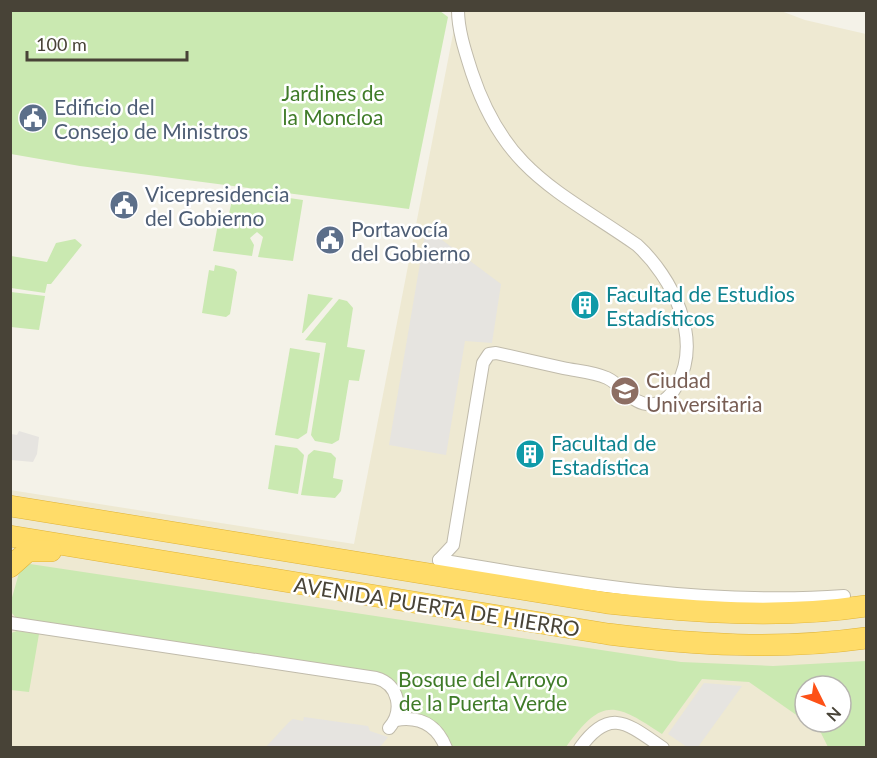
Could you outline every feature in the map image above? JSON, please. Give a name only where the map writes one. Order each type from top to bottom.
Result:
[{"type":"highway","name":"AVENIDA PUERTA DE HIERRO","points":[[10,506],[362,561],[607,603],[704,614],[788,615],[867,606]]},
{"type":"highway","name":"AVENIDA PUERTA DE HIERRO","points":[[10,536],[683,644],[827,644],[867,638]]},
{"type":"highway","points":[[10,567],[22,555],[35,550],[184,572],[201,568]]},
{"type":"highway","points":[[362,561],[380,555],[439,561]]},
{"type":"highway","points":[[844,596],[867,593]]},
{"type":"street","points":[[439,561],[453,545],[483,363],[489,354],[496,353],[606,377],[639,403],[652,405],[667,397],[678,383],[685,359],[686,341],[684,325],[673,292],[650,257],[629,238],[532,174],[508,147],[496,129],[478,91],[462,39],[458,10]]},
{"type":"street","points":[[453,545],[468,565]]},
{"type":"street","points":[[439,561],[610,587],[706,597],[788,600],[844,596]]},
{"type":"street","points":[[10,623],[376,678],[388,683],[394,692],[398,704],[392,724],[410,718],[428,723],[436,730],[446,747]]},
{"type":"street","points":[[580,747],[601,724],[615,722],[631,726],[663,747]]},
{"type":"shaded area","name":"Ciudad Universitaria","points":[[462,11],[781,11],[805,20],[866,34],[866,747],[11,747],[10,490],[354,544],[454,29]]},
{"type":"shaded area","points":[[426,228],[501,284],[492,343],[465,341],[446,455],[389,445]]},
{"type":"shaded area","points":[[19,431],[39,437],[37,454],[33,462],[11,460],[11,434],[17,435]]},
{"type":"shaded area","points":[[704,683],[742,686],[698,747],[687,747],[668,734]]},
{"type":"shaded area","points":[[304,717],[368,726],[370,731],[388,737],[380,747],[266,747],[289,722],[293,719],[303,721]]},
{"type":"green space","name":"Jardines de la Moncloa","points":[[10,11],[440,11],[448,17],[409,209],[80,166],[11,154]]},
{"type":"green space","points":[[234,190],[303,200],[293,261],[258,257],[263,237],[257,232],[250,238],[254,245],[252,256],[213,251],[220,213],[229,214]]},
{"type":"green space","points":[[75,239],[82,245],[51,284],[47,284],[45,293],[11,288],[11,256],[47,262],[56,243]]},
{"type":"green space","points":[[215,265],[234,269],[237,272],[230,314],[226,317],[202,313],[209,270],[214,271]]},
{"type":"green space","points":[[11,292],[45,296],[39,330],[11,327]]},
{"type":"green space","points":[[308,294],[333,298],[302,333]]},
{"type":"green space","points":[[339,299],[347,301],[353,308],[347,347],[365,350],[359,381],[349,380],[339,440],[332,444],[315,441],[311,435],[326,343],[305,340]]},
{"type":"green space","points":[[290,348],[320,353],[307,433],[298,439],[275,435]]},
{"type":"green space","points":[[275,445],[297,448],[304,455],[298,494],[268,489]]},
{"type":"green space","points":[[314,450],[331,453],[336,458],[333,478],[343,480],[341,491],[335,498],[301,495],[308,455]]},
{"type":"green space","name":"Bosque del Arroyo de la Puerta Verde","points":[[30,564],[681,662],[773,666],[866,661],[866,747],[828,747],[822,734],[853,734],[853,674],[793,674],[793,713],[749,682],[702,679],[662,734],[632,716],[610,710],[600,712],[589,719],[566,747],[448,747],[447,744],[401,715],[393,682],[17,619],[11,612],[11,601],[21,566]]},
{"type":"green space","points":[[17,631],[39,634],[29,692],[11,690],[11,633]]},
{"type":"place","name":"Edificio del Consejo de Ministros","points":[[33,118]]},
{"type":"place","name":"Vicepresidencia del Gobierno","points":[[124,205]]},
{"type":"place","name":"Portavocía del Gobierno","points":[[330,240]]},
{"type":"place","name":"Facultad de Estudios Estadísticos","points":[[585,305]]},
{"type":"place","name":"Ciudad Universitaria","points":[[625,391]]},
{"type":"place","name":"Facultad de Estadística","points":[[530,454]]}]
